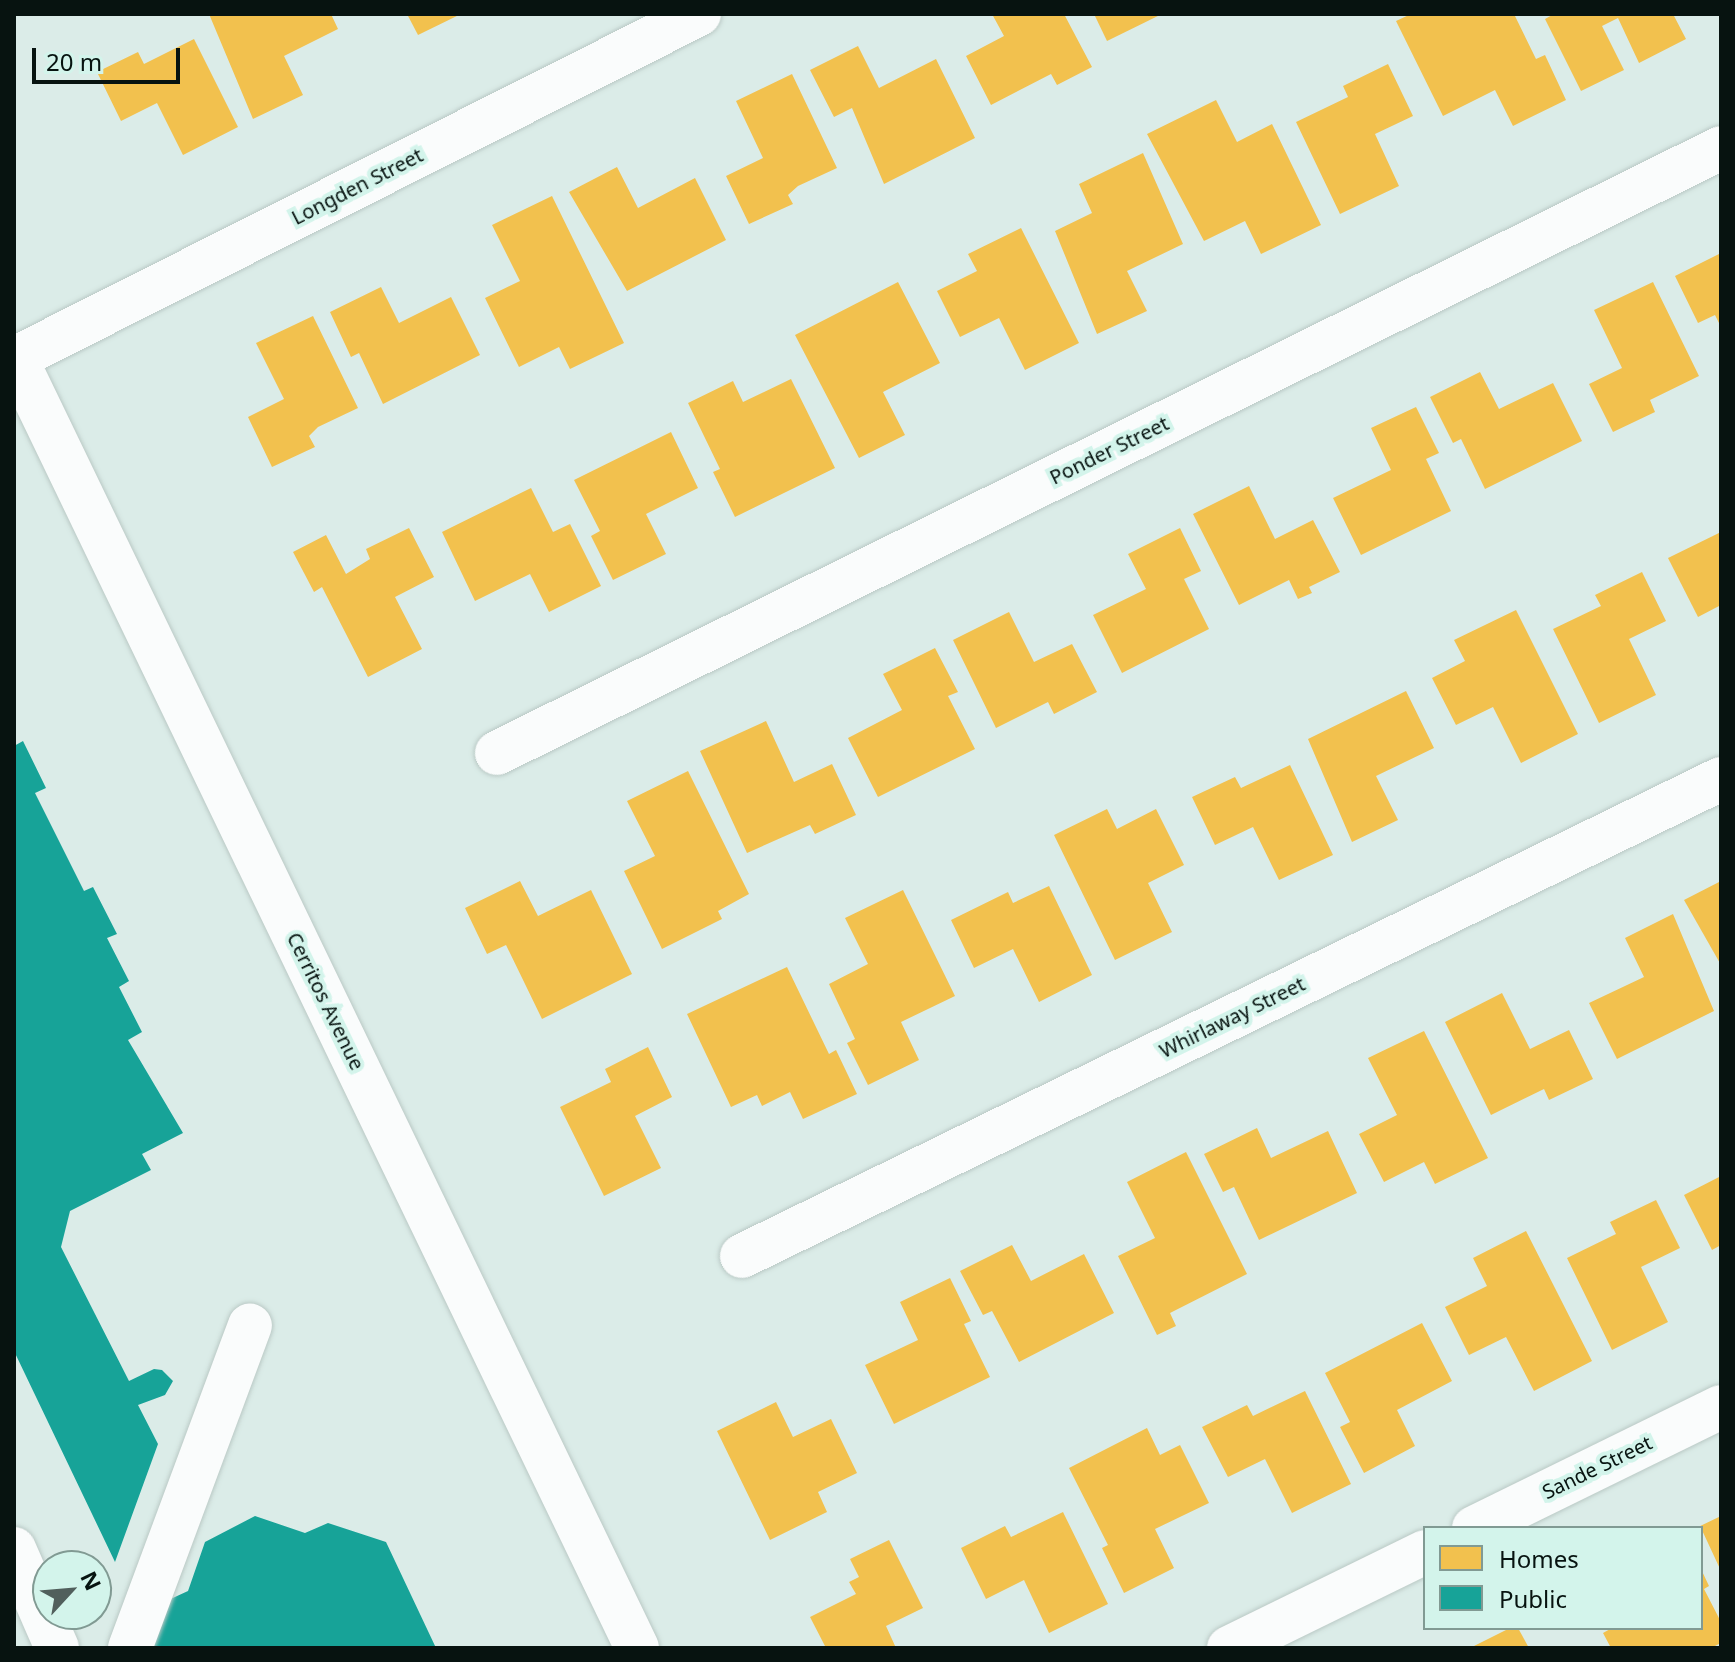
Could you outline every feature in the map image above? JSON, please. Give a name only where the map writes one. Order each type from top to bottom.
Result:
[{"type":"street","name":"Longden Street","points":[[15,357],[699,14]]},
{"type":"street","name":"Ponder Street","points":[[497,753],[1721,148]]},
{"type":"street","name":"Cerritos Avenue","points":[[15,357],[637,1648]]},
{"type":"street","name":"Whirlaway Street","points":[[742,1256],[1721,779]]},
{"type":"street","points":[[130,1648],[250,1326]]},
{"type":"street","name":"Sande Street","points":[[1478,1526],[1721,1407]]},
{"type":"street","points":[[14,1549],[57,1648]]},
{"type":"street","points":[[1229,1648],[1423,1553]]},
{"type":"building: Homes","points":[[209,14],[331,14],[338,29],[284,56],[303,95],[253,119]]},
{"type":"building: Homes","points":[[407,14],[461,14],[418,35]]},
{"type":"building: Homes","points":[[992,14],[1064,14],[1092,67],[1057,85],[1051,74],[991,105],[966,56],[1004,36]]},
{"type":"building: Homes","points":[[1094,14],[1162,14],[1107,41]]},
{"type":"building: Homes","points":[[1411,14],[1514,14],[1536,59],[1545,55],[1566,100],[1513,126],[1495,90],[1443,116],[1396,21]]},
{"type":"building: Homes","points":[[1554,14],[1673,14],[1686,39],[1639,63],[1618,18],[1602,26],[1624,70],[1581,91],[1545,19]]},
{"type":"building: Homes","points":[[194,39],[238,127],[183,155],[157,103],[121,121],[97,72],[138,52],[144,64]]},
{"type":"building: Homes","points":[[858,46],[879,88],[936,59],[975,138],[884,184],[852,108],[834,117],[810,70]]},
{"type":"building: Homes","points":[[1388,64],[1413,116],[1375,134],[1399,186],[1340,214],[1296,122],[1348,97],[1343,86]]},
{"type":"building: Homes","points":[[792,74],[837,168],[798,186],[788,195],[793,204],[749,224],[726,176],[763,158],[736,101]]},
{"type":"building: Homes","points":[[1216,100],[1237,142],[1272,124],[1321,225],[1261,254],[1245,221],[1204,241],[1147,134]]},
{"type":"building: Homes","points":[[1143,153],[1183,244],[1127,271],[1147,311],[1097,334],[1055,231],[1092,213],[1079,184]]},
{"type":"building: Homes","points":[[617,167],[638,208],[695,178],[726,240],[627,291],[569,192]]},
{"type":"building: Homes","points":[[552,196],[624,343],[570,369],[559,347],[519,367],[485,298],[520,281],[492,225]]},
{"type":"building: Homes","points":[[1021,228],[1079,343],[1025,370],[999,318],[960,337],[937,291],[977,271],[968,254]]},
{"type":"building: Homes","points":[[1721,253],[1721,327],[1715,315],[1698,323],[1675,276]]},
{"type":"building: Homes","points":[[898,282],[940,363],[883,392],[905,435],[859,458],[795,335]]},
{"type":"building: Homes","points":[[1653,282],[1699,376],[1650,400],[1655,412],[1613,432],[1589,384],[1622,368],[1594,310]]},
{"type":"building: Homes","points":[[381,287],[399,323],[451,297],[480,355],[383,404],[359,353],[351,357],[330,312]]},
{"type":"building: Homes","points":[[313,316],[358,408],[318,427],[309,436],[315,447],[272,467],[248,417],[284,399],[256,343]]},
{"type":"building: Homes","points":[[1480,372],[1499,409],[1553,383],[1582,441],[1485,489],[1461,439],[1453,443],[1430,397]]},
{"type":"building: Homes","points":[[791,379],[835,468],[735,517],[713,472],[720,469],[688,403],[733,381],[743,402]]},
{"type":"building: Homes","points":[[1416,407],[1439,453],[1426,459],[1451,511],[1361,555],[1333,498],[1391,470],[1371,428]]},
{"type":"building: Homes","points":[[671,432],[698,488],[646,514],[666,554],[613,580],[591,536],[600,531],[574,480]]},
{"type":"building: Homes","points":[[1249,486],[1275,539],[1313,520],[1340,572],[1309,587],[1312,593],[1298,599],[1289,580],[1239,605],[1193,514]]},
{"type":"building: Homes","points":[[531,488],[553,532],[570,524],[601,586],[549,612],[530,574],[475,601],[442,532]]},
{"type":"building: Homes","points":[[409,528],[434,577],[395,597],[422,649],[368,677],[322,587],[314,592],[293,552],[326,535],[346,574],[370,559],[366,549]]},
{"type":"building: Homes","points":[[1180,528],[1201,571],[1184,579],[1209,629],[1122,673],[1093,615],[1146,589],[1128,554]]},
{"type":"building: Homes","points":[[1721,532],[1721,605],[1698,617],[1668,558]]},
{"type":"building: Homes","points":[[1642,572],[1666,621],[1629,639],[1656,695],[1599,723],[1553,629],[1601,606],[1595,595]]},
{"type":"building: Homes","points":[[1516,610],[1578,734],[1521,763],[1493,707],[1456,725],[1432,678],[1465,661],[1454,640]]},
{"type":"building: Homes","points":[[1009,612],[1034,662],[1072,644],[1097,692],[1054,714],[1048,702],[996,728],[953,640]]},
{"type":"building: Homes","points":[[935,648],[958,692],[948,696],[975,749],[878,797],[848,738],[902,710],[883,674]]},
{"type":"building: Homes","points":[[1406,691],[1434,748],[1376,776],[1398,820],[1352,842],[1308,739]]},
{"type":"building: Homes","points":[[766,721],[794,782],[832,764],[856,815],[815,834],[810,825],[747,853],[700,751]]},
{"type":"building: Homes","points":[[1290,765],[1333,855],[1279,880],[1253,827],[1215,845],[1192,797],[1235,777],[1241,788]]},
{"type":"building: Homes","points":[[688,771],[749,894],[718,911],[722,919],[662,949],[624,871],[655,856],[627,801]]},
{"type":"building: Homes","points":[[1107,809],[1117,829],[1156,809],[1184,865],[1148,883],[1172,932],[1115,960],[1054,835]]},
{"type":"building: Homes","points":[[520,881],[538,916],[591,890],[632,974],[542,1019],[506,945],[487,954],[465,908]]},
{"type":"building: Homes","points":[[1721,881],[1721,965],[1684,900]]},
{"type":"building: Homes","points":[[1049,886],[1092,975],[1039,1002],[1013,949],[974,968],[951,920],[1008,892],[1013,903]]},
{"type":"building: Homes","points":[[903,890],[955,996],[901,1022],[919,1060],[868,1085],[847,1043],[855,1039],[829,984],[868,964],[845,918]]},
{"type":"building: Homes","points":[[1673,914],[1714,1011],[1617,1059],[1589,1003],[1644,977],[1625,938]]},
{"type":"building: Homes","points":[[787,967],[829,1054],[836,1050],[857,1094],[803,1119],[790,1092],[762,1106],[757,1095],[731,1107],[687,1014]]},
{"type":"building: Homes","points":[[1502,993],[1530,1049],[1569,1030],[1593,1079],[1549,1100],[1544,1089],[1491,1115],[1445,1022]]},
{"type":"building: Homes","points":[[1424,1031],[1488,1158],[1435,1184],[1424,1162],[1384,1182],[1359,1134],[1397,1115],[1368,1058]]},
{"type":"building: Homes","points":[[648,1047],[672,1097],[635,1116],[661,1168],[604,1196],[560,1107],[611,1082],[605,1069]]},
{"type":"building: Homes","points":[[1257,1128],[1271,1158],[1328,1131],[1357,1193],[1259,1240],[1234,1187],[1223,1192],[1204,1154]]},
{"type":"building: Homes","points":[[1186,1152],[1247,1274],[1170,1313],[1176,1326],[1157,1335],[1118,1256],[1155,1238],[1127,1182]]},
{"type":"building: Homes","points":[[1721,1176],[1721,1245],[1712,1250],[1684,1195]]},
{"type":"building: Homes","points":[[1656,1200],[1680,1248],[1641,1267],[1668,1322],[1612,1350],[1567,1258],[1616,1234],[1610,1222]]},
{"type":"building: Homes","points":[[1526,1231],[1592,1361],[1534,1391],[1506,1337],[1469,1355],[1445,1307],[1487,1286],[1473,1258]]},
{"type":"building: Homes","points":[[1012,1245],[1031,1281],[1084,1254],[1114,1313],[1019,1362],[992,1311],[983,1315],[960,1271]]},
{"type":"building: Homes","points":[[950,1278],[971,1321],[964,1324],[990,1377],[894,1424],[865,1365],[918,1340],[900,1302]]},
{"type":"building: Homes","points":[[1422,1323],[1452,1381],[1397,1410],[1415,1446],[1364,1473],[1340,1427],[1350,1422],[1325,1373]]},
{"type":"building: Homes","points":[[1305,1391],[1351,1484],[1292,1513],[1265,1459],[1228,1477],[1202,1427],[1247,1405],[1253,1416]]},
{"type":"building: Homes","points":[[776,1402],[793,1437],[831,1419],[857,1473],[818,1492],[827,1512],[770,1540],[717,1431]]},
{"type":"building: Homes","points":[[1147,1428],[1160,1455],[1180,1445],[1209,1503],[1155,1529],[1174,1568],[1124,1593],[1102,1548],[1108,1545],[1069,1468]]},
{"type":"building: Homes","points":[[1063,1512],[1108,1604],[1049,1633],[1024,1580],[986,1599],[961,1548],[1005,1526],[1011,1537]]},
{"type":"building: Homes","points":[[1721,1516],[1721,1571],[1703,1526],[1700,1526]]},
{"type":"building: Homes","points":[[889,1540],[923,1608],[886,1626],[896,1648],[826,1648],[810,1617],[856,1594],[849,1582],[859,1577],[850,1559]]},
{"type":"building: Homes","points":[[1703,1573],[1709,1586],[1704,1589],[1721,1622],[1721,1643],[1711,1648],[1611,1648],[1603,1633],[1608,1630],[1703,1630]]},
{"type":"building: Homes","points":[[1506,1630],[1519,1630],[1529,1648],[1470,1648]]},
{"type":"building: Public","points":[[23,741],[46,788],[35,793],[84,891],[93,887],[117,934],[107,938],[129,981],[119,987],[142,1032],[128,1040],[183,1133],[142,1154],[151,1170],[70,1211],[61,1247],[129,1381],[154,1369],[162,1370],[173,1381],[165,1395],[138,1405],[158,1444],[115,1562],[112,1550],[109,1550],[14,1351],[14,746]]},
{"type":"building: Public","points":[[255,1516],[305,1533],[328,1523],[386,1542],[436,1648],[148,1648],[164,1602],[188,1591],[205,1542]]}]
